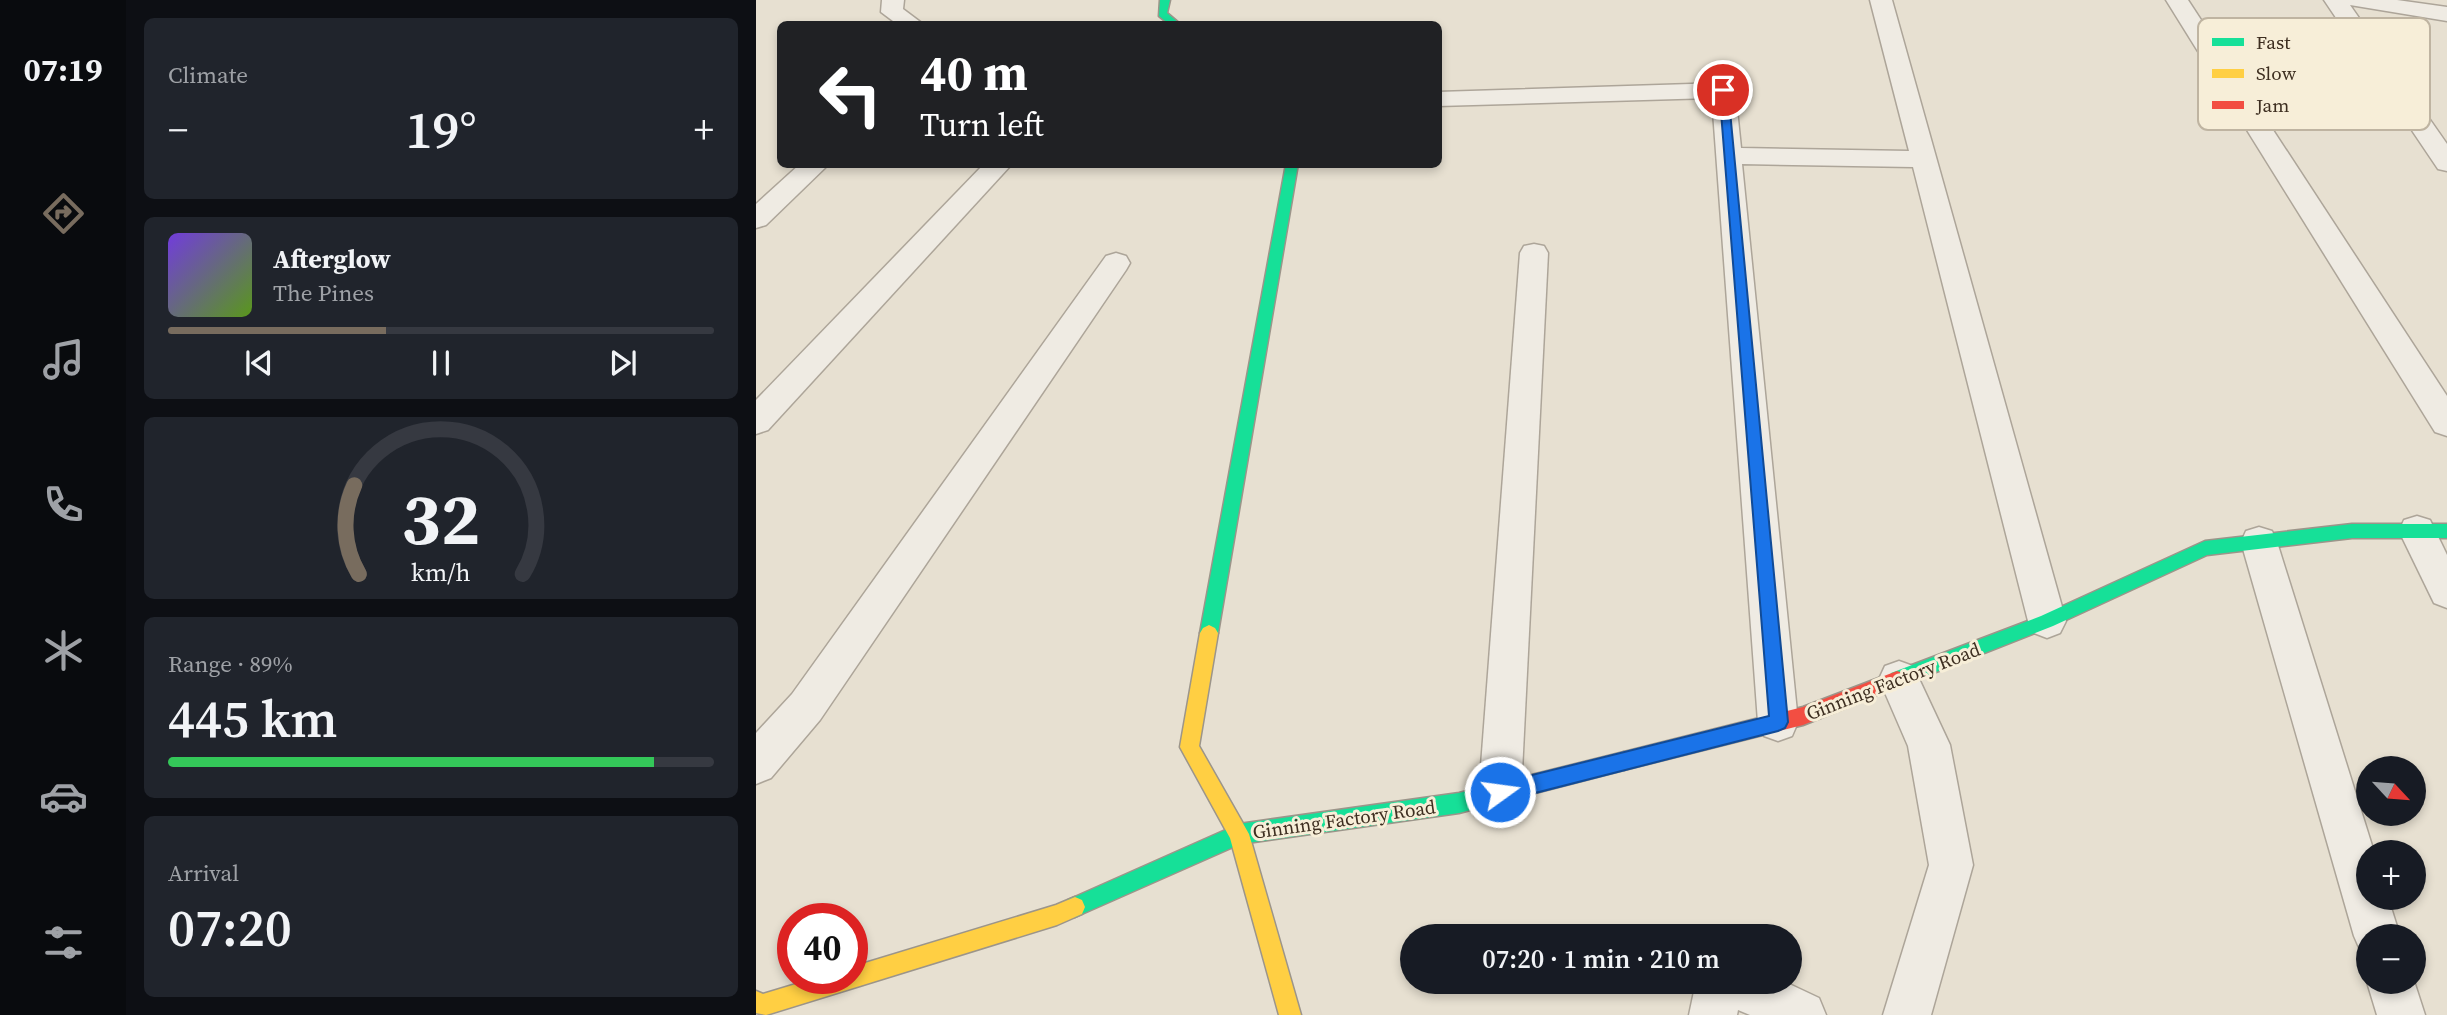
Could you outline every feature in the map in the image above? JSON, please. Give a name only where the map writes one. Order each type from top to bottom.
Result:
[{"type":"street","points":[[894,0],[892,12],[907,21]]},
{"type":"street","points":[[1165,0],[1161,14],[1170,21]]},
{"type":"street","points":[[1881,0],[2047,621]]},
{"type":"street","points":[[2177,0],[2198,33]]},
{"type":"street","points":[[2334,0],[2346,18]]},
{"type":"street","points":[[2354,0],[2447,14]]},
{"type":"street","points":[[1442,99],[1723,90],[1778,722]]},
{"type":"street","points":[[2260,130],[2447,423]]},
{"type":"street","points":[[2424,130],[2447,163]]},
{"type":"street","points":[[1729,156],[1924,159]]},
{"type":"street","points":[[756,219],[812,168]]},
{"type":"street","points":[[756,421],[995,168]]},
{"type":"street","points":[[1290,1015],[1239,834],[1189,747],[1291,168]]},
{"type":"street","points":[[1500,792],[1534,253]]},
{"type":"street","points":[[756,764],[806,707],[1116,262]]},
{"type":"street","name":"Ginning Factory Road","points":[[868,973],[1057,915],[1239,834],[1459,803],[1803,716],[2047,621],[2205,548],[2352,531],[2432,531]]},
{"type":"street","points":[[2432,531],[2447,592]]},
{"type":"street","points":[[2259,542],[2373,924]]},
{"type":"street","points":[[1899,679],[1929,745],[1951,865],[1907,1015]]},
{"type":"street","name":"Ginning Factory Road","points":[[756,1002],[762,1006],[801,994]]},
{"type":"street","points":[[1713,1015],[1717,994]]},
{"type":"street","points":[[1757,994],[1802,1015]]},
{"type":"street","points":[[2395,994],[2401,1015]]},
{"type":"traffic: fast","points":[[1165,0],[1162,14],[1171,21]]},
{"type":"traffic: fast","points":[[1209,633],[1291,168]]},
{"type":"traffic: fast","points":[[1897,679],[2047,621],[2205,548],[2352,531],[2447,531]]},
{"type":"traffic: fast","points":[[1075,907],[1239,834],[1459,803],[1624,761]]},
{"type":"traffic: slow","points":[[1209,633],[1189,747],[1239,834],[1290,1015]]},
{"type":"traffic: slow","points":[[868,973],[1057,915],[1075,907]]},
{"type":"traffic: slow","points":[[756,1002],[763,1005],[799,994]]},
{"type":"traffic: jam","points":[[1624,761],[1803,716],[1897,679]]},
{"type":"route","points":[[1500,792],[1778,722],[1723,90]]}]
